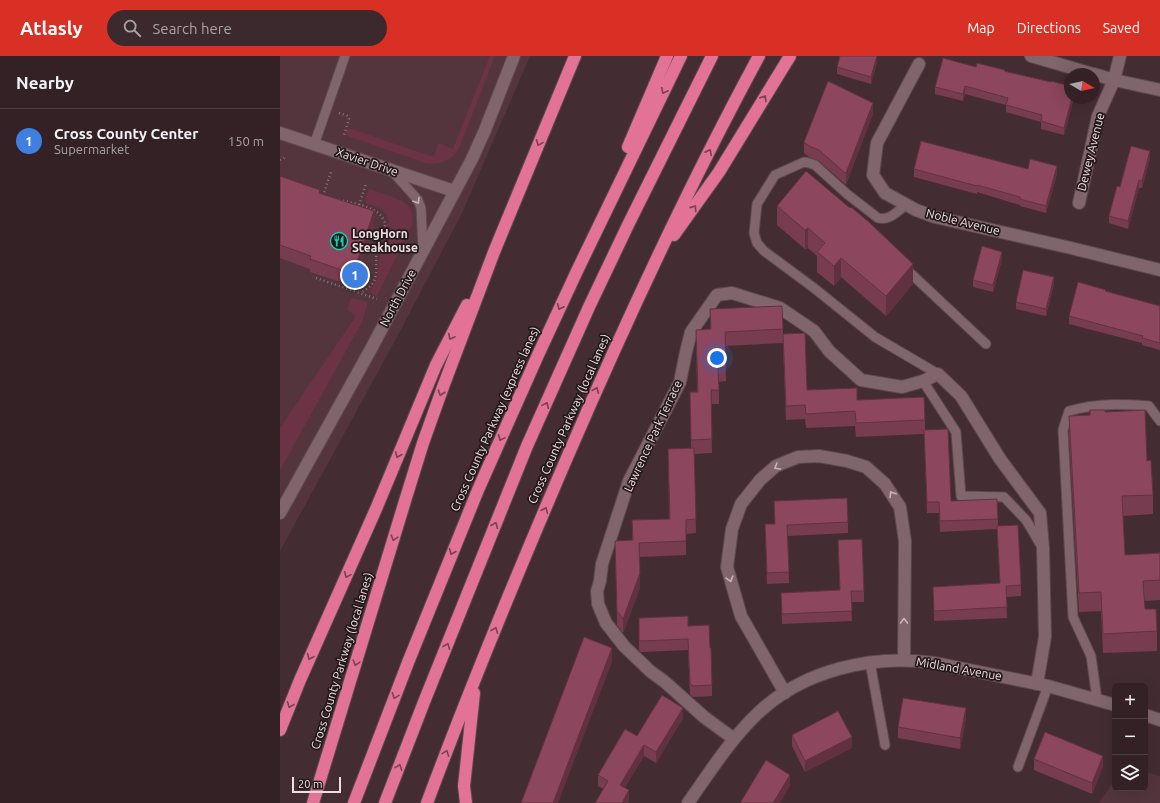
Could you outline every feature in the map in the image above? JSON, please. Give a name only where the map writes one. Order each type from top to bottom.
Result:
[{"type":"highway","points":[[554,107],[567,56]]},
{"type":"highway","name":"Cross County Parkway (local lanes)","points":[[313,803],[423,443],[494,252],[575,56]]},
{"type":"highway","points":[[576,271],[667,56]]},
{"type":"highway","name":"Cross County Parkway (express lanes)","points":[[354,803],[409,660],[478,490],[576,271],[682,56]]},
{"type":"highway","points":[[385,803],[527,446],[618,246],[712,56]]},
{"type":"highway","name":"Cross County Parkway (local lanes)","points":[[427,803],[475,679],[604,373],[655,262],[711,147],[758,56]]},
{"type":"highway","points":[[655,262],[718,172],[790,56]]},
{"type":"highway","points":[[280,730],[303,673],[376,509],[436,365],[494,252]]},
{"type":"highway","points":[[466,803],[464,786],[475,679]]},
{"type":"street","name":"North Drive","points":[[280,513],[284,498],[372,347],[472,159],[514,56]]},
{"type":"street","points":[[1031,56],[1073,68]]},
{"type":"street","name":"Dewey Avenue","points":[[1079,203],[1098,116],[1114,80],[1120,56]]},
{"type":"street","name":"Noble Avenue","points":[[919,64],[877,143],[873,175],[885,193],[916,210],[935,217],[1160,270]]},
{"type":"street","points":[[1100,76],[1160,90]]},
{"type":"street","name":"Xavier Drive","points":[[280,133],[454,191]]},
{"type":"street","name":"Lawrence Park Terrace","points":[[734,739],[704,717],[665,682],[650,671],[624,646],[606,623],[598,604],[597,591],[602,564],[630,481],[680,382],[691,332],[717,295],[732,293],[780,308],[797,319],[814,331],[829,351],[861,380],[902,387],[923,381],[938,374]]},
{"type":"street","points":[[938,374],[961,396],[1000,459],[1040,513],[1043,548],[1045,637],[1043,685]]},
{"type":"street","points":[[785,693],[741,616],[727,567],[732,529],[741,504],[760,480],[776,466],[798,457],[819,456],[848,461],[866,467],[886,484],[900,508],[905,541],[904,660]]},
{"type":"street","name":"Midland Avenue","points":[[688,803],[734,739],[757,714],[785,693],[815,677],[833,670],[886,660],[918,660],[1043,685],[1112,704]]},
{"type":"street","points":[[1148,715],[1159,717]]},
{"type":"lane","points":[[314,145],[345,56]]},
{"type":"lane","points":[[906,205],[889,218],[883,219],[869,215],[814,165],[804,162],[775,175],[757,204],[754,233],[757,243],[764,251],[814,288],[875,337],[938,374]]},
{"type":"lane","points":[[392,171],[418,200],[421,208],[423,250]]},
{"type":"lane","points":[[900,263],[986,344]]},
{"type":"lane","points":[[923,381],[956,432],[961,496],[1004,497],[1026,520],[1043,548]]},
{"type":"lane","points":[[1097,699],[1091,656],[1073,617],[1063,430],[1070,411],[1102,404],[1149,406],[1160,420]]},
{"type":"lane","points":[[870,662],[885,746]]},
{"type":"lane","points":[[1018,767],[1043,685]]},
{"type":"path","points":[[339,113],[348,116],[349,119],[344,135]]},
{"type":"path","points":[[280,160],[286,157]]},
{"type":"path","points":[[322,198],[331,172]]},
{"type":"path","points":[[359,205],[366,184]]},
{"type":"path","points":[[317,196],[328,200]]},
{"type":"path","points":[[338,200],[349,201],[371,208],[378,212],[385,224],[376,252],[376,274],[374,281],[371,286],[360,293]]},
{"type":"path","points":[[316,278],[377,299]]},
{"type":"shaded area","points":[[280,56],[530,56],[462,213],[397,337],[280,551]]},
{"type":"shaded area","points":[[490,56],[495,56],[459,149],[448,160],[433,164],[425,163],[345,135],[348,128],[434,157],[438,143],[453,149]]},
{"type":"shaded area","points":[[369,189],[403,201],[410,208],[413,218],[412,225],[377,296],[370,291],[377,280],[380,251],[387,224],[389,222],[383,211],[366,203],[365,199]]},
{"type":"shaded area","points":[[351,298],[368,302],[362,322],[280,470],[280,428],[356,316],[347,310]]},
{"type":"shaded area","points":[[1148,773],[1160,776],[1160,803],[1099,803],[1112,784],[1112,791],[1148,791]]},
{"type":"building","points":[[840,56],[877,56],[871,77],[837,67]]},
{"type":"building","points":[[943,58],[976,67],[977,63],[1005,70],[1004,71],[1064,84],[1064,104],[1070,104],[1064,128],[1041,121],[1042,115],[1006,105],[1008,98],[965,86],[963,94],[935,87]]},
{"type":"building","points":[[828,81],[873,103],[846,173],[819,150],[804,142]]},
{"type":"building","points":[[921,141],[1028,169],[1030,159],[1057,166],[1046,206],[1020,199],[1020,197],[914,169]]},
{"type":"building","points":[[1131,146],[1150,151],[1142,181],[1139,180],[1128,221],[1109,216],[1117,186],[1120,187]]},
{"type":"building","points":[[806,171],[870,223],[913,264],[886,296],[841,258],[834,266],[817,252],[825,243],[808,228],[805,230],[777,206]]},
{"type":"building","points":[[280,176],[320,190],[319,193],[374,211],[353,274],[310,259],[311,256],[280,245]]},
{"type":"building","points":[[982,246],[1002,252],[993,285],[973,280]]},
{"type":"building","points":[[1023,270],[1054,277],[1046,309],[1016,302]]},
{"type":"building","points":[[1078,282],[1160,306],[1160,343],[1142,338],[1143,336],[1069,316]]},
{"type":"building","points":[[782,306],[783,329],[725,332],[726,367],[718,368],[719,390],[711,390],[712,439],[691,440],[690,392],[698,392],[696,330],[711,329],[710,309]]},
{"type":"building","points":[[805,333],[807,390],[857,388],[857,400],[924,397],[925,420],[856,423],[855,411],[806,414],[805,405],[786,406],[783,334]]},
{"type":"building","points":[[1090,410],[1105,410],[1105,412],[1145,410],[1147,461],[1151,460],[1153,495],[1122,496],[1125,555],[1160,553],[1160,580],[1143,581],[1145,609],[1156,609],[1157,631],[1103,634],[1101,592],[1079,593],[1069,416],[1090,415]]},
{"type":"building","points":[[948,429],[951,501],[997,499],[998,519],[940,521],[939,502],[927,502],[924,430]]},
{"type":"building","points":[[694,448],[696,519],[686,520],[686,541],[639,543],[640,573],[623,619],[617,611],[615,541],[633,540],[632,520],[670,519],[668,449]]},
{"type":"building","points":[[847,498],[848,522],[787,525],[789,572],[767,573],[765,524],[775,524],[774,501]]},
{"type":"building","points":[[1018,525],[1021,585],[1006,586],[1007,607],[934,611],[933,587],[1000,583],[997,526]]},
{"type":"building","points":[[862,539],[864,591],[851,591],[852,611],[782,614],[781,593],[840,590],[838,540]]},
{"type":"building","points":[[688,616],[688,626],[709,625],[712,685],[693,686],[690,683],[688,639],[639,640],[639,618]]},
{"type":"building","points":[[584,637],[612,648],[553,803],[521,803]]},
{"type":"building","points":[[662,695],[683,708],[656,752],[644,745],[620,785],[629,790],[622,803],[595,803],[608,781],[598,775],[625,729],[637,736]]},
{"type":"building","points":[[903,698],[966,708],[960,738],[898,727]]},
{"type":"building","points":[[838,711],[852,737],[805,761],[792,735]]},
{"type":"building","points":[[1045,732],[1103,756],[1092,783],[1034,759]]},
{"type":"building","points":[[766,760],[790,775],[773,803],[740,803]]},
{"type":"place","name":"LongHorn Steakhouse","points":[[339,241]]},
{"type":"place","name":"Cross County Center","points":[[355,275]]}]
